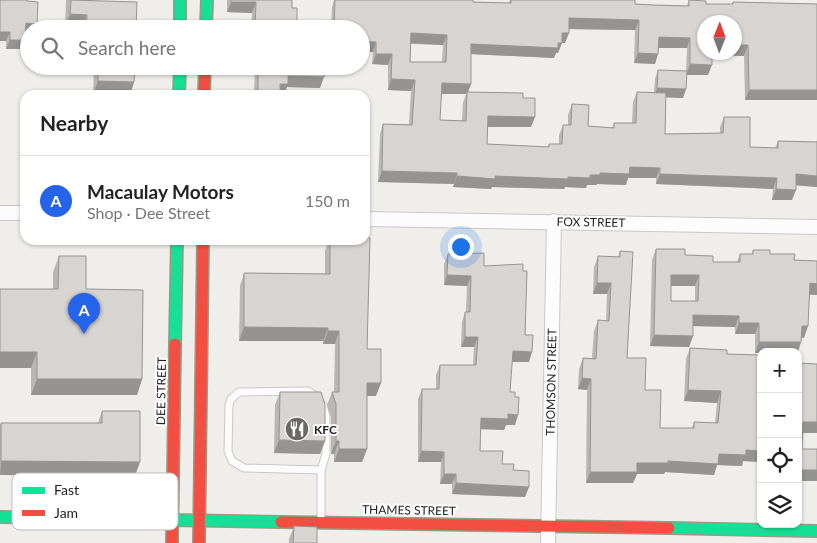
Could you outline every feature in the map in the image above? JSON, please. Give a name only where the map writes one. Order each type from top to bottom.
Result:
[{"type":"street","points":[[180,0],[180,20]]},
{"type":"street","points":[[206,20],[207,0]]},
{"type":"street","points":[[179,90],[180,75]]},
{"type":"street","points":[[204,90],[205,75]]},
{"type":"street","points":[[0,213],[20,213]]},
{"type":"street","name":"FOX STREET","points":[[370,218],[817,227]]},
{"type":"street","name":"THOMSON STREET","points":[[548,543],[554,221]]},
{"type":"street","name":"DEE STREET","points":[[174,473],[177,245]]},
{"type":"street","points":[[199,543],[203,245]]},
{"type":"street","name":"THAMES STREET","points":[[178,519],[817,531]]},
{"type":"street","name":"DEE STREET","points":[[172,543],[173,530]]},
{"type":"lane","points":[[321,470],[244,468],[232,461],[228,451],[229,405],[234,396],[246,390],[308,392],[314,394],[325,408],[326,454],[321,470],[321,523]]},
{"type":"building","points":[[0,0],[38,2],[37,20],[20,20],[20,40],[10,40],[10,32],[0,32]]},
{"type":"building","points":[[71,0],[137,2],[136,20],[87,20],[87,15],[70,14]]},
{"type":"building","points":[[231,0],[292,0],[292,8],[297,8],[297,20],[255,20],[256,2],[231,2]]},
{"type":"building","points":[[335,0],[473,0],[473,2],[511,3],[511,0],[635,0],[635,4],[689,6],[689,0],[706,1],[706,4],[733,4],[733,2],[817,4],[817,90],[749,90],[748,45],[742,45],[742,15],[697,15],[697,60],[712,60],[712,65],[690,64],[690,38],[659,37],[658,54],[638,53],[639,20],[569,18],[569,33],[562,33],[562,43],[558,43],[558,48],[471,44],[471,84],[442,83],[440,120],[466,121],[467,92],[523,93],[523,98],[535,98],[535,117],[488,116],[487,144],[549,147],[549,144],[562,144],[563,125],[571,125],[572,104],[589,105],[588,126],[614,128],[614,123],[636,123],[637,92],[666,93],[665,134],[723,133],[724,117],[750,117],[750,147],[778,148],[778,141],[817,142],[817,176],[796,174],[796,190],[776,189],[777,178],[660,174],[660,168],[630,167],[629,174],[600,173],[600,175],[590,175],[590,178],[568,177],[568,179],[495,176],[495,179],[457,176],[457,173],[382,171],[383,124],[412,125],[415,80],[391,79],[392,54],[376,54],[376,42],[370,42],[370,20],[334,20]],"holes":[[[411,33],[447,35],[446,62],[410,62]]]},
{"type":"building","points":[[658,70],[687,71],[686,89],[657,88]]},
{"type":"building","points":[[98,75],[134,75],[134,82],[98,81]]},
{"type":"building","points":[[258,75],[324,75],[324,77],[288,76],[288,84],[280,84],[280,90],[258,90]]},
{"type":"building","points":[[330,245],[370,245],[367,349],[381,349],[381,383],[367,383],[367,449],[339,449],[339,441],[336,441],[336,404],[332,392],[339,392],[339,331],[328,331],[328,328],[244,327],[244,273],[330,274]]},
{"type":"building","points":[[656,249],[685,249],[685,255],[713,256],[713,262],[740,262],[740,254],[753,254],[753,250],[770,250],[770,254],[795,254],[794,260],[817,261],[817,284],[810,283],[808,326],[802,326],[801,342],[759,342],[759,323],[739,323],[739,316],[693,315],[693,336],[654,335]],"holes":[[[671,275],[699,275],[698,301],[671,301]]]},
{"type":"building","points":[[620,251],[633,252],[627,358],[646,358],[645,390],[661,390],[660,428],[694,428],[694,422],[718,423],[721,391],[688,390],[690,348],[727,350],[727,354],[757,355],[757,451],[746,450],[746,455],[719,454],[718,464],[668,461],[668,463],[637,463],[637,472],[590,472],[591,379],[582,378],[583,358],[596,359],[598,320],[609,321],[611,283],[597,283],[598,256],[620,257]]},
{"type":"building","points":[[484,253],[484,266],[523,264],[523,271],[527,271],[525,335],[533,335],[532,352],[513,351],[510,392],[515,392],[515,397],[519,397],[518,415],[508,414],[508,419],[481,418],[480,451],[503,451],[502,464],[514,464],[513,470],[529,471],[529,487],[456,483],[456,474],[444,474],[444,452],[421,451],[422,389],[439,389],[440,365],[476,365],[478,337],[465,337],[465,312],[470,312],[471,276],[447,275],[448,254]]},
{"type":"building","points":[[59,256],[86,256],[86,289],[143,290],[142,379],[37,379],[37,352],[0,352],[0,289],[58,289]]},
{"type":"building","points":[[802,363],[817,364],[817,422],[803,422],[802,449]]},
{"type":"building","name":"KFC","points":[[280,392],[321,392],[325,405],[325,441],[279,440]]},
{"type":"building","points":[[102,411],[140,411],[140,462],[1,461],[1,423],[102,423]]},
{"type":"building","points":[[802,449],[817,449],[817,470],[802,470]]},
{"type":"building","points":[[294,526],[317,527],[317,543],[293,543]]},
{"type":"traffic: fast","points":[[180,0],[180,20]]},
{"type":"traffic: fast","points":[[206,20],[207,0]]},
{"type":"traffic: fast","points":[[179,90],[180,75]]},
{"type":"traffic: fast","points":[[175,344],[177,245]]},
{"type":"traffic: fast","points":[[0,517],[12,517]]},
{"type":"traffic: fast","points":[[178,520],[281,522]]},
{"type":"traffic: fast","points":[[669,528],[817,531]]},
{"type":"traffic: jam","points":[[204,90],[205,75]]},
{"type":"traffic: jam","points":[[199,543],[203,245]]},
{"type":"traffic: jam","points":[[173,473],[175,344]]},
{"type":"traffic: jam","points":[[281,522],[669,528]]},
{"type":"traffic: jam","points":[[172,530],[172,543]]},
{"type":"place","name":"Macaulay Motors","points":[[84,334]]},
{"type":"place","name":"KFC","points":[[297,429]]}]
